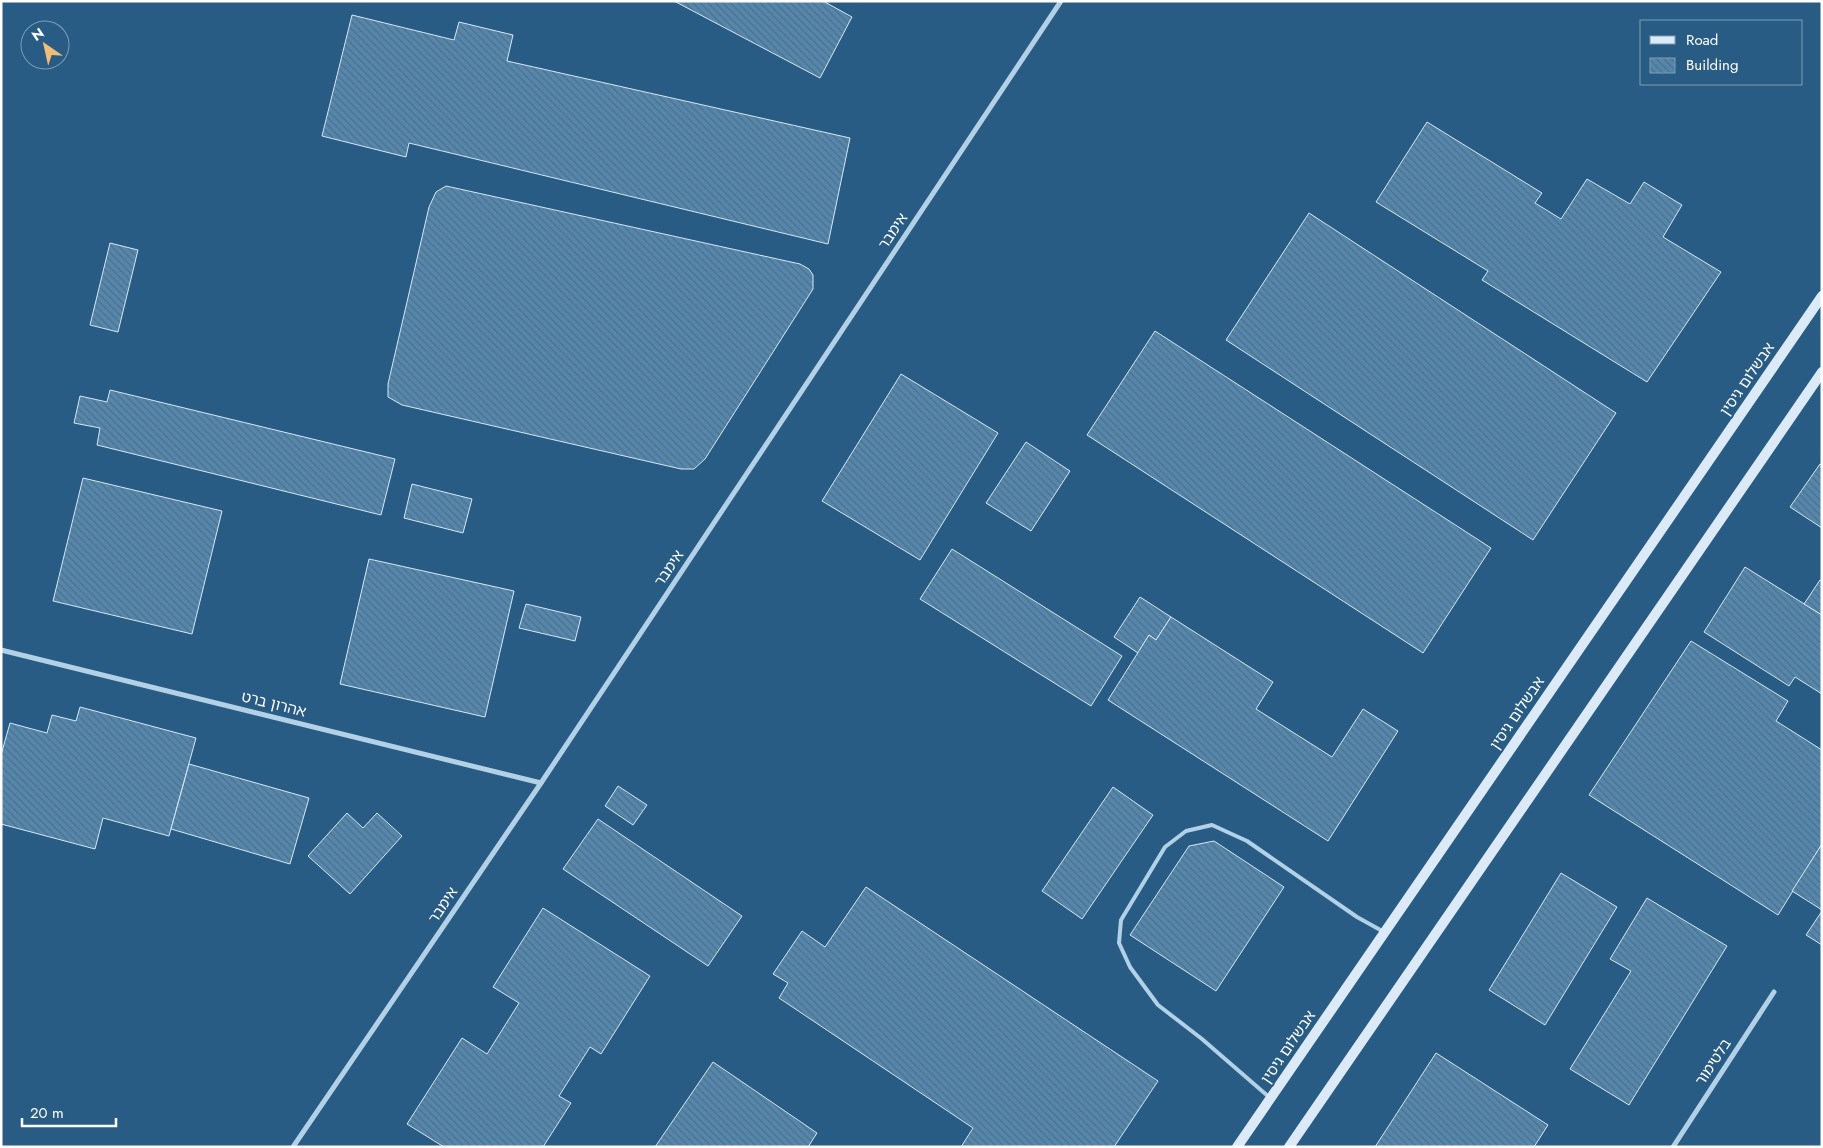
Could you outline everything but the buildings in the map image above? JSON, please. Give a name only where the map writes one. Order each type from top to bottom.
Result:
[{"type":"street","name":"אימבר","points":[[293,1147],[541,784],[1061,1]]},
{"type":"street","name":"אבשלום גיסין","points":[[1237,1147],[1822,296]]},
{"type":"street","points":[[1289,1147],[1822,372]]},
{"type":"street","name":"אהרון ברט","points":[[1,650],[541,784]]},
{"type":"street","name":"בלטימור","points":[[1673,1147],[1774,992]]},
{"type":"lane","points":[[1271,1099],[1202,1039],[1158,1005],[1130,967],[1118,943],[1121,920],[1165,847],[1186,831],[1212,825],[1247,841],[1356,917],[1385,932]]}]
